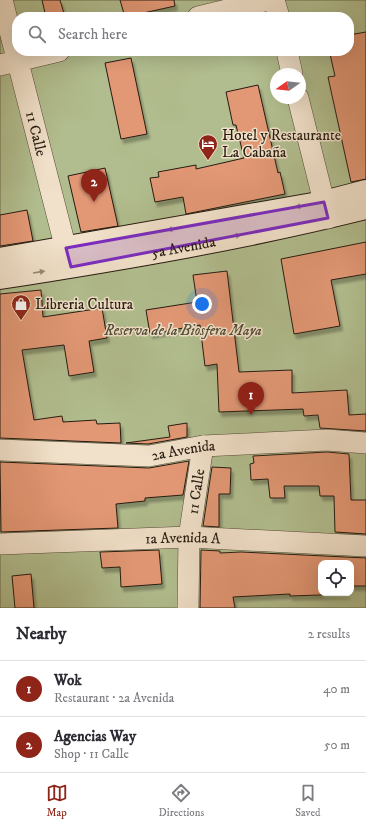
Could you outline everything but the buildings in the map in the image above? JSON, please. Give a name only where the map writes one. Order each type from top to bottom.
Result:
[{"type":"street","name":"11 Calle","points":[[2,0],[9,63],[68,258]]},
{"type":"street","points":[[219,12],[268,0]]},
{"type":"street","points":[[274,0],[277,12]]},
{"type":"street","points":[[9,63],[38,56]]},
{"type":"street","points":[[288,56],[291,68]]},
{"type":"street","points":[[300,104],[326,210]]},
{"type":"street","name":"5a Avenida","points":[[326,210],[366,191]]},
{"type":"street","name":"5a Avenida","points":[[0,278],[68,258],[326,210],[366,208]]},
{"type":"street","name":"5a Avenida","points":[[0,259],[68,258]]},
{"type":"street","name":"2a Avenida","points":[[0,450],[149,456],[203,446],[327,440],[366,443]]},
{"type":"street","name":"11 Calle","points":[[188,608],[189,537],[203,446]]},
{"type":"street","name":"1a Avenida A","points":[[0,544],[189,537],[366,546]]},
{"type":"highlighted area","points":[[324,202],[328,218],[71,267],[66,248]]},
{"type":"green space","name":"Reserva de la Biosfera Maya","points":[[0,0],[366,0],[366,608],[0,608]]},
{"type":"place","name":"Hotel y Restaurante La Cabaña","points":[[208,161]]},
{"type":"place","name":"Agencias Way","points":[[94,202]]},
{"type":"place","name":"Libreria Cultura","points":[[21,321]]},
{"type":"place","name":"Wok","points":[[251,415]]}]
